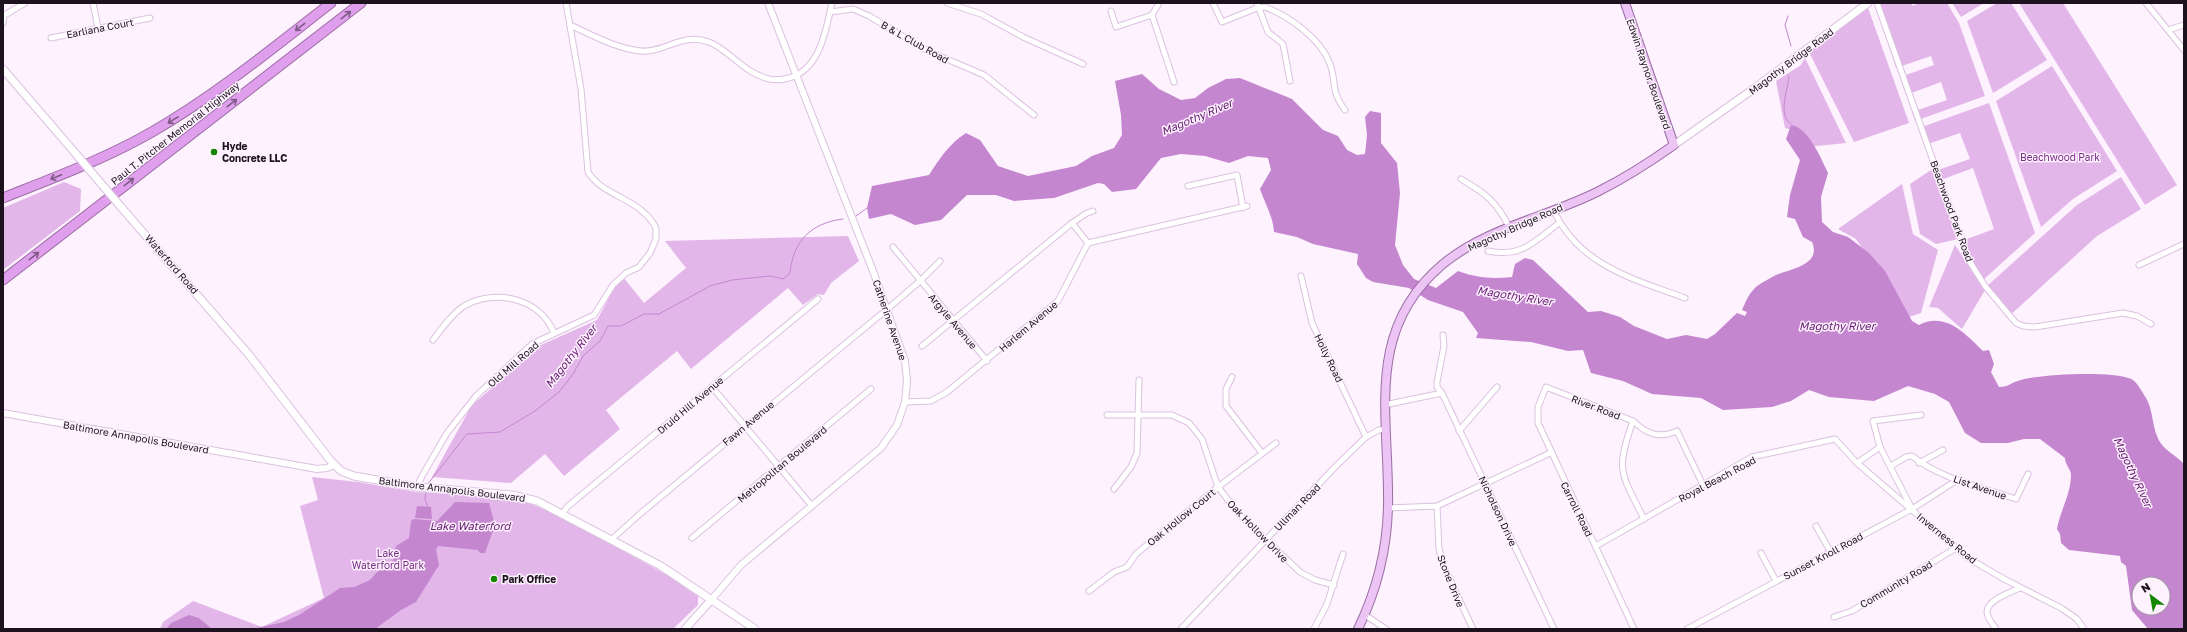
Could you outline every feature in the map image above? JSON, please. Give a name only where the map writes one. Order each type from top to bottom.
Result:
[{"type":"highway","name":"Paul T. Pitcher Memorial Highway","points":[[3,198],[109,154],[175,119],[231,81],[331,3]]},
{"type":"highway","name":"Paul T. Pitcher Memorial Highway","points":[[3,280],[361,3]]},
{"type":"main road","name":"Edwin Raynor Boulevard","points":[[1625,3],[1674,145]]},
{"type":"main road","name":"Magothy Bridge Road","points":[[1358,629],[1365,616],[1376,585],[1384,553],[1388,508],[1384,380],[1388,352],[1405,310],[1426,281],[1443,264],[1466,247],[1509,227],[1598,192],[1641,168],[1763,82],[1868,3]]},
{"type":"main road","name":"Waterford Road","points":[[3,69],[250,356],[334,465]]},
{"type":"main road","name":"Baltimore Annapolis Boulevard","points":[[334,465],[349,475],[417,487],[521,496],[537,501],[563,513],[661,566],[755,629]]},
{"type":"main road","points":[[685,629],[712,599]]},
{"type":"street","points":[[3,23],[3,16],[25,3]]},
{"type":"street","points":[[93,3],[98,28]]},
{"type":"street","name":"Old Mill Road","points":[[417,487],[447,434],[476,396],[532,344],[594,315],[613,285],[626,273],[639,267],[650,253],[656,240],[656,228],[644,210],[595,181],[588,172],[582,90],[566,3]]},
{"type":"street","name":"Catherine Avenue","points":[[712,599],[741,565],[881,448],[897,425],[905,402],[907,381],[905,361],[768,3]]},
{"type":"street","points":[[570,25],[620,46],[642,52],[657,50],[674,42],[690,40],[709,42],[765,79],[777,81],[797,76],[812,64],[823,38],[832,3]]},
{"type":"street","points":[[946,3],[981,14],[1023,37],[1083,64]]},
{"type":"street","points":[[1111,10],[1116,27],[1152,15],[1159,3]]},
{"type":"street","points":[[1213,3],[1222,22],[1257,5],[1271,10],[1307,32],[1330,64],[1335,94],[1345,110]]},
{"type":"street","name":"Beachwood Park Road","points":[[1877,3],[1968,259],[2002,307],[2016,323],[2023,326],[2035,327],[2123,313],[2137,316],[2151,324]]},
{"type":"street","points":[[2146,3],[2184,50]]},
{"type":"street","points":[[1257,5],[1268,32],[1283,44],[1290,81]]},
{"type":"street","name":"B & L Club Road","points":[[830,12],[852,9],[869,16],[928,51],[984,74],[1034,115]]},
{"type":"street","points":[[1152,15],[1174,82]]},
{"type":"street","name":"Earliana Court","points":[[51,38],[150,18]]},
{"type":"street","points":[[2168,30],[2184,25]]},
{"type":"street","points":[[1072,223],[1088,243],[1245,207],[1237,175],[1188,186]]},
{"type":"street","points":[[1461,178],[1478,189],[1500,209],[1509,227]]},
{"type":"street","points":[[1553,209],[1559,223],[1574,240],[1607,268],[1685,298]]},
{"type":"street","points":[[922,346],[954,322],[1072,223],[1087,213],[1093,211]]},
{"type":"street","points":[[1488,251],[1504,254],[1515,252],[1525,248],[1559,223]]},
{"type":"street","name":"Harlem Avenue","points":[[905,402],[931,401],[947,392],[987,361],[1058,301],[1088,243]]},
{"type":"street","points":[[2139,265],[2184,244]]},
{"type":"street","name":"Argyle Avenue","points":[[893,247],[987,361]]},
{"type":"street","points":[[886,310],[920,281],[940,261]]},
{"type":"street","name":"Holly Road","points":[[1301,276],[1312,323],[1366,438]]},
{"type":"street","points":[[433,340],[460,309],[473,302],[491,297],[508,298],[532,306],[549,322],[554,333]]},
{"type":"street","name":"Druid Hill Avenue","points":[[563,513],[567,507],[818,299]]},
{"type":"street","name":"Fawn Avenue","points":[[612,539],[641,513],[886,310]]},
{"type":"street","name":"Nicholson Drive","points":[[1443,335],[1444,346],[1436,382],[1437,387],[1442,393],[1459,431],[1486,484],[1554,629]]},
{"type":"street","points":[[1232,376],[1226,389],[1226,406],[1262,453]]},
{"type":"street","points":[[1114,489],[1130,467],[1137,453],[1140,380]]},
{"type":"street","points":[[712,387],[812,506]]},
{"type":"street","points":[[1459,431],[1497,387]]},
{"type":"street","name":"River Road","points":[[1546,387],[1633,422],[1643,430],[1655,435],[1668,435],[1677,431],[1703,485]]},
{"type":"street","name":"Carroll Road","points":[[1546,387],[1538,407],[1538,423],[1550,453],[1596,546],[1634,629]]},
{"type":"street","name":"Metropolitan Boulevard","points":[[692,538],[871,389]]},
{"type":"street","points":[[1384,405],[1442,393]]},
{"type":"street","name":"Baltimore Annapolis Boulevard","points":[[3,413],[317,469],[327,468],[334,465]]},
{"type":"street","name":"Oak Hollow Drive","points":[[1107,415],[1172,415],[1189,423],[1202,439],[1218,487],[1240,514],[1300,572],[1316,580],[1334,585]]},
{"type":"street","points":[[1912,509],[1880,447],[1873,421],[1921,415]]},
{"type":"street","points":[[1633,422],[1621,459],[1623,477],[1644,519]]},
{"type":"street","name":"Ullman Road","points":[[1181,629],[1266,539],[1366,438],[1379,430],[1386,430]]},
{"type":"street","name":"Royal Beach Road","points":[[1596,546],[1752,458],[1835,439],[1857,463]]},
{"type":"street","name":"Oak Hollow Court","points":[[1089,591],[1114,572],[1127,567],[1136,554],[1218,487],[1276,443]]},
{"type":"street","points":[[1857,463],[1880,447]]},
{"type":"street","points":[[1919,463],[1943,450]]},
{"type":"street","points":[[1388,508],[1437,506],[1550,453]]},
{"type":"street","name":"List Avenue","points":[[1891,466],[1909,456],[1919,463],[1957,480],[2016,499],[2028,474]]},
{"type":"street","name":"Inverness Road","points":[[1857,463],[1968,558],[2020,588],[2068,612],[2084,629]]},
{"type":"street","name":"Sunset Knoll Road","points":[[1687,629],[1830,551],[1912,509],[1957,480]]},
{"type":"street","name":"Stone Drive","points":[[1437,506],[1439,549],[1444,567],[1473,629]]},
{"type":"street","points":[[1816,526],[1830,551]]},
{"type":"street","name":"Community Road","points":[[1834,618],[1852,611],[1956,548]]},
{"type":"street","points":[[1761,553],[1776,581]]},
{"type":"street","points":[[1314,629],[1327,604],[1343,554]]},
{"type":"street","points":[[1996,629],[1987,613],[1987,609],[1995,600],[2020,588]]},
{"type":"street","points":[[1365,616],[1386,629]]},
{"type":"green space","points":[[1876,3],[1911,3],[1913,6],[1918,3],[1947,3],[1959,23],[1985,96],[1915,121],[1912,112],[1947,100],[1941,82],[1906,95],[1900,77],[1934,65],[1931,56],[1896,68]]},
{"type":"green space","points":[[1952,3],[1984,3],[1961,17]]},
{"type":"green space","points":[[1997,3],[2011,3],[2047,60],[1993,93],[1967,21]]},
{"type":"green space","name":"Beachwood Park","points":[[2019,3],[2063,3],[2177,185],[2145,205]]},
{"type":"green space","points":[[1867,5],[1909,123],[1854,142],[1808,50]]},
{"type":"green space","points":[[1805,58],[1846,143],[1807,147],[1802,133],[1785,128],[1776,81],[1801,65]]},
{"type":"green space","name":"Beachwood Park","points":[[2052,66],[2117,171],[2073,199],[2041,227],[1996,101]]},
{"type":"green space","name":"Beachwood Park","points":[[1989,103],[2035,233],[1982,281],[1959,242],[1994,229],[1973,168],[1938,181],[1958,239],[1936,244],[1920,234],[1910,184],[1934,168],[1935,171],[1970,159],[1960,133],[1925,145],[1919,128]]},
{"type":"green space","name":"Beachwood Park","points":[[2121,177],[2141,209],[2097,236],[2007,318],[1986,287],[2077,205]]},
{"type":"green space","points":[[64,182],[81,189],[80,211],[3,270],[3,208]]},
{"type":"green space","points":[[1902,184],[1913,234],[1938,250],[1921,313],[1909,317],[1856,239],[1838,229]]},
{"type":"green space","points":[[848,236],[859,261],[831,283],[824,295],[818,294],[803,305],[788,288],[691,369],[677,351],[606,410],[620,429],[564,476],[545,454],[511,483],[432,477],[472,405],[500,381],[530,350],[597,320],[618,281],[623,277],[644,303],[686,268],[665,241]]},
{"type":"green space","points":[[1955,245],[1985,290],[1962,329],[1938,308],[1929,307]]},
{"type":"green space","name":"Lake Waterford Park","points":[[312,477],[358,482],[416,492],[499,497],[526,502],[558,515],[687,586],[687,589],[698,596],[698,605],[673,629],[160,629],[163,622],[193,601],[262,627],[324,598],[300,506],[318,500]]},
{"type":"water","name":"Magothy River","points":[[1142,74],[1159,89],[1181,100],[1195,98],[1208,88],[1226,79],[1240,78],[1292,99],[1323,130],[1338,136],[1347,150],[1357,155],[1365,154],[1367,135],[1365,117],[1370,111],[1381,113],[1381,143],[1397,163],[1400,193],[1395,245],[1403,265],[1414,279],[1436,288],[1458,271],[1485,277],[1512,277],[1515,264],[1525,258],[1533,260],[1588,312],[1601,311],[1620,317],[1634,326],[1667,339],[1686,335],[1707,339],[1715,334],[1737,313],[1745,316],[1747,312],[1742,310],[1746,300],[1757,286],[1776,275],[1803,265],[1813,256],[1814,250],[1812,242],[1803,237],[1795,219],[1787,217],[1790,195],[1800,160],[1786,139],[1791,125],[1797,127],[1803,131],[1813,144],[1828,173],[1821,197],[1822,222],[1833,232],[1848,237],[1869,253],[1885,271],[1912,321],[1919,325],[1929,321],[1938,321],[1954,326],[1983,351],[1989,350],[1994,364],[1991,372],[1999,387],[2030,378],[2078,374],[2125,377],[2133,380],[2137,384],[2148,403],[2159,441],[2184,464],[2184,629],[2148,629],[2137,616],[2171,616],[2171,576],[2131,576],[2131,603],[2126,566],[2121,562],[2120,556],[2069,550],[2061,543],[2060,534],[2057,529],[2071,482],[2071,473],[2065,458],[2040,439],[2024,439],[2008,443],[1981,443],[1965,433],[1949,402],[1935,394],[1908,386],[1874,401],[1829,397],[1809,390],[1791,401],[1772,407],[1723,410],[1701,398],[1652,394],[1623,381],[1591,373],[1583,350],[1568,351],[1531,342],[1476,338],[1478,333],[1463,312],[1428,300],[1409,288],[1373,282],[1366,278],[1357,264],[1358,254],[1313,244],[1297,237],[1274,232],[1270,215],[1260,189],[1271,170],[1268,158],[1248,156],[1229,163],[1205,156],[1181,154],[1161,158],[1136,189],[1112,192],[1104,184],[1098,183],[1054,198],[1014,201],[996,195],[967,195],[941,220],[915,225],[891,214],[869,219],[867,208],[872,186],[929,175],[941,157],[960,137],[966,133],[980,140],[998,166],[1028,176],[1076,166],[1092,156],[1114,148],[1122,135],[1121,115],[1115,81]]},
{"type":"water","name":"Lake Waterford","points":[[455,502],[489,503],[495,525],[485,553],[480,553],[478,550],[438,546],[436,550],[439,565],[416,602],[401,610],[375,629],[252,629],[284,622],[299,615],[340,588],[354,587],[370,580],[377,572],[392,564],[396,546],[409,538],[411,521],[414,519],[437,521]]},
{"type":"water","points":[[417,506],[431,507],[432,519],[415,518]]},
{"type":"water","points":[[189,615],[199,618],[212,629],[166,629],[171,623]]},
{"type":"waterway","points":[[1788,16],[1785,25],[1791,46]]},
{"type":"waterway","points":[[1789,76],[1784,109],[1787,120],[1791,124]]},
{"type":"waterway","name":"Magothy River","points":[[856,216],[867,208]]},
{"type":"waterway","name":"Magothy River","points":[[427,485],[467,434],[500,432],[535,411],[559,392],[573,374],[583,356],[600,341],[608,326],[621,326],[644,314],[659,314],[710,286],[732,280],[770,276],[783,279],[790,273],[795,252],[806,236],[813,229],[832,221],[843,219]]},
{"type":"waterway","name":"Magothy River","points":[[426,491],[425,499],[428,508]]},
{"type":"place","name":"Hyde Concrete LLC","points":[[214,152]]},
{"type":"place","name":"Park Office","points":[[494,579]]}]
